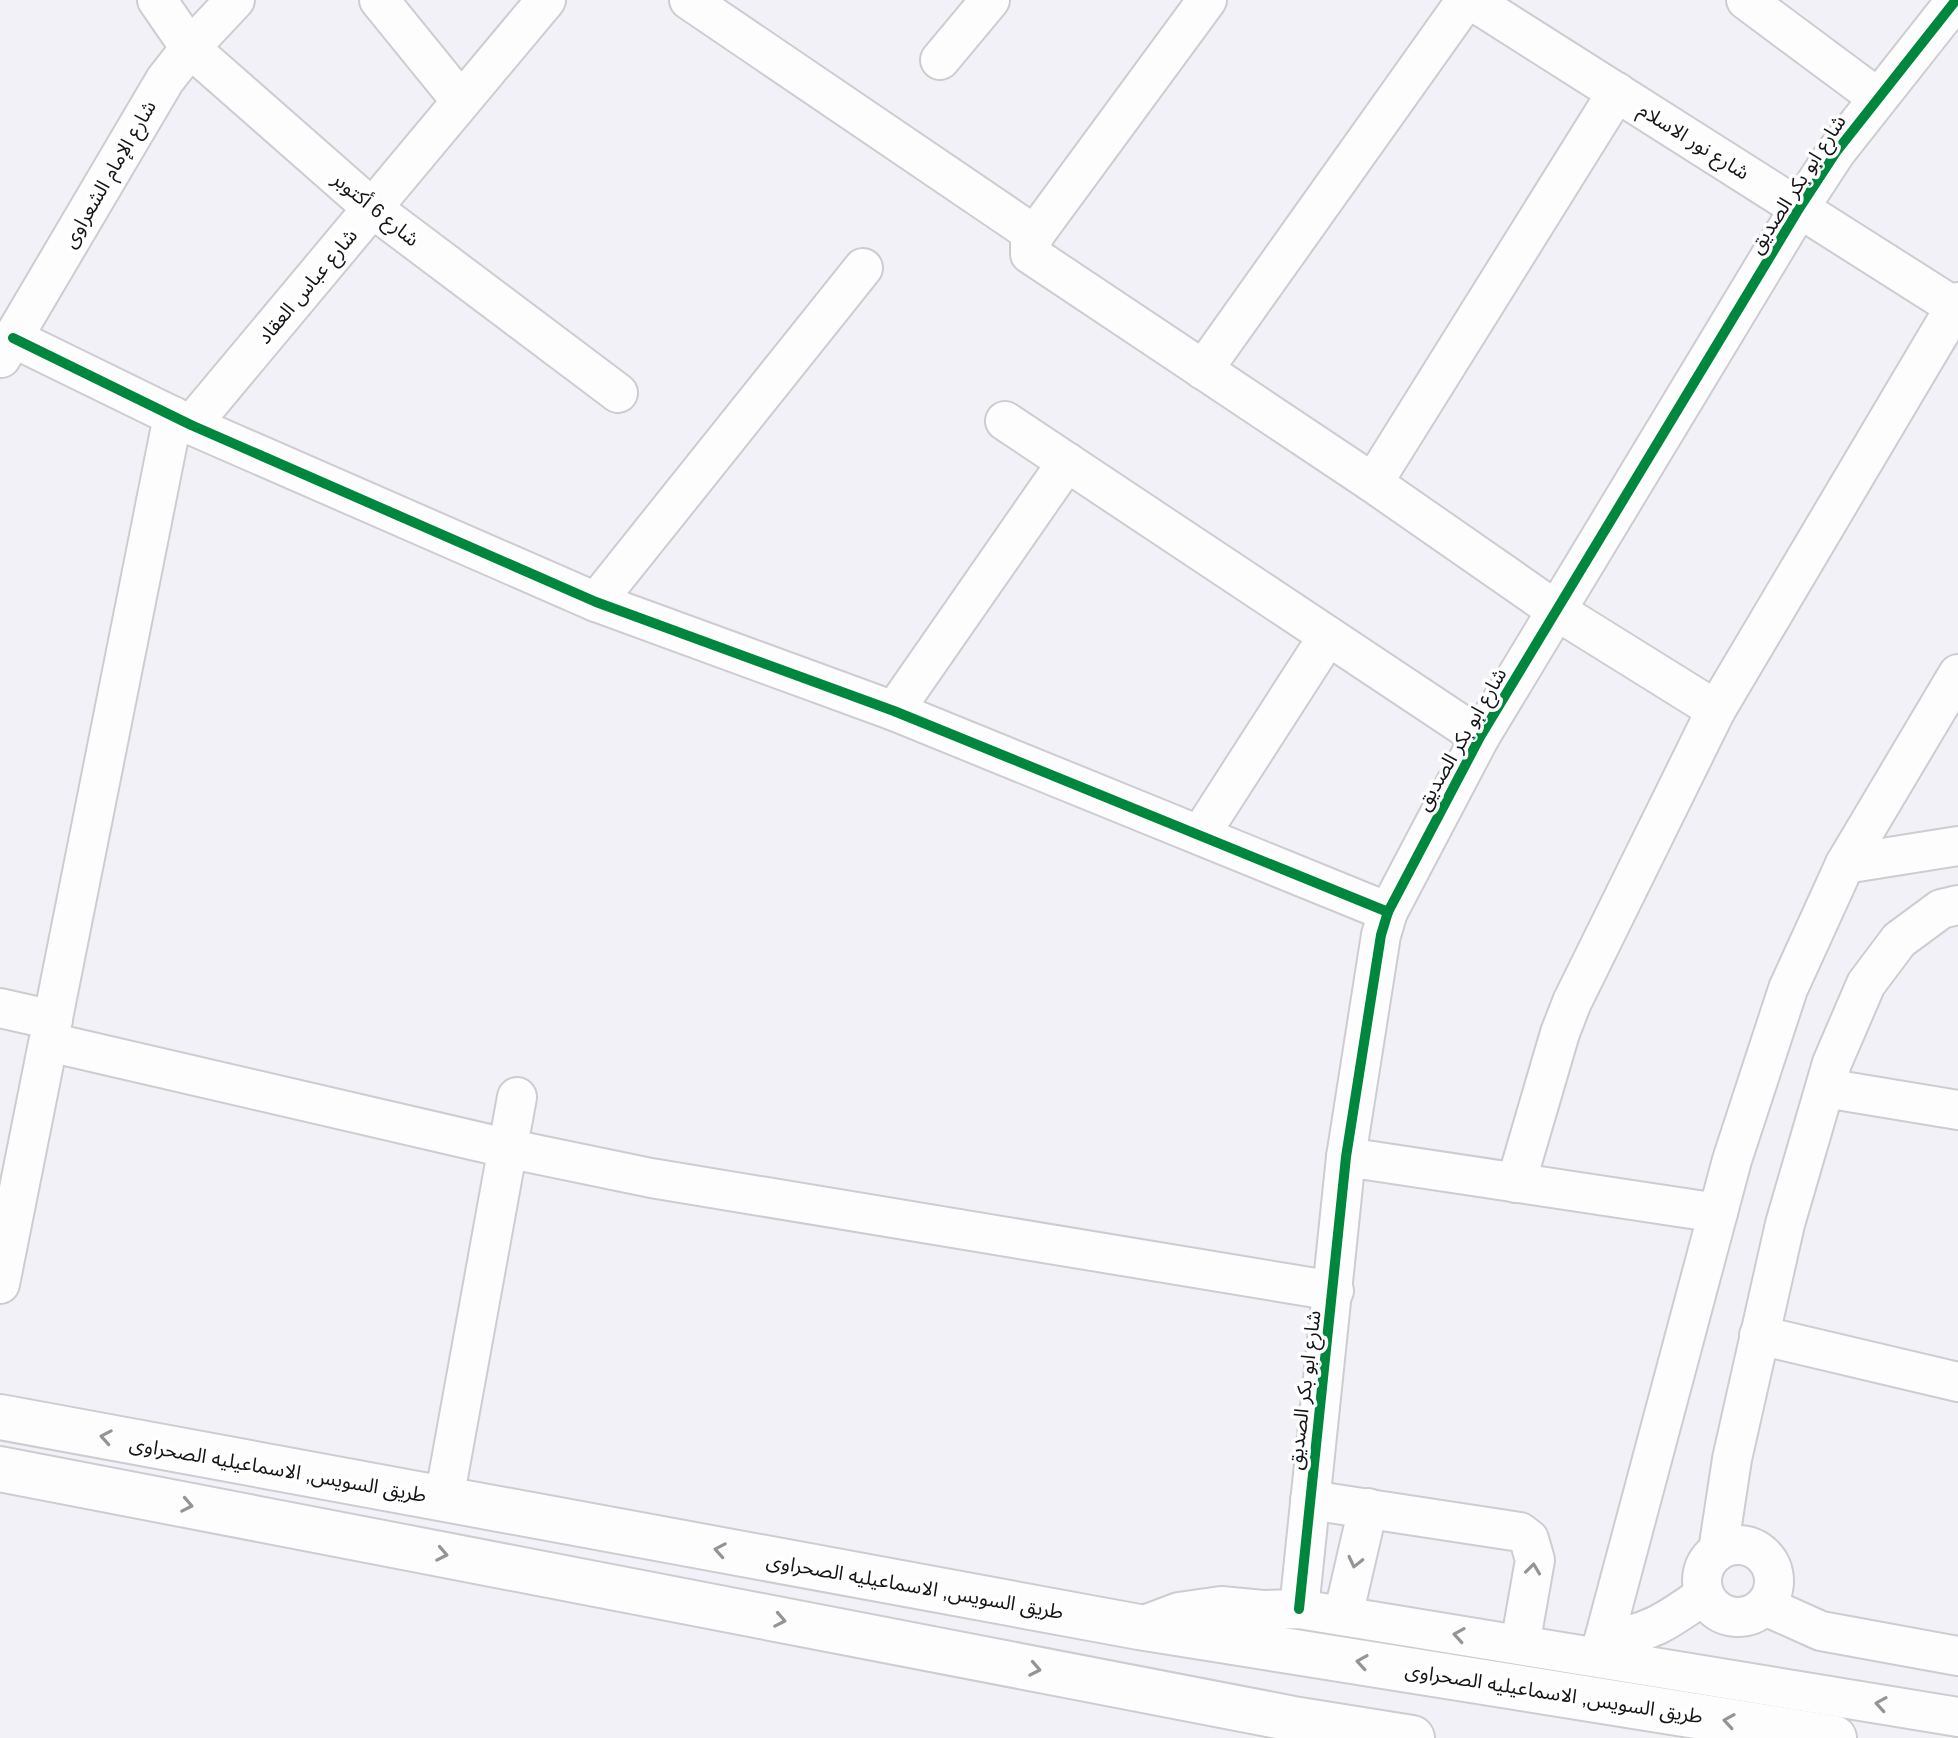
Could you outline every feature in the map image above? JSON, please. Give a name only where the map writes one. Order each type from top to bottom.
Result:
[{"type":"highway","name":"طريق السويس, الاسماعيليه الصحراوى","points":[[0,1417],[1139,1627],[1834,1738]]},
{"type":"highway","points":[[0,1469],[1300,1729],[1412,1738]]},
{"type":"street","name":"شارع 6 أكتوبر","points":[[157,0],[190,48],[372,208],[618,393]]},
{"type":"street","name":"شارع الإمام الشعراوى","points":[[7,349],[165,80],[235,0]]},
{"type":"street","points":[[379,0],[461,101]]},
{"type":"street","name":"شارع عباس العقاد","points":[[182,421],[372,208],[546,0]]},
{"type":"street","points":[[689,0],[1035,235]]},
{"type":"street","points":[[940,60],[990,0]]},
{"type":"street","points":[[1207,0],[1030,241],[1033,259],[1373,483],[1557,611],[1716,710]]},
{"type":"street","points":[[1203,370],[1469,0]]},
{"type":"street","name":"شارع نور الاسلام","points":[[1469,0],[1957,306]]},
{"type":"street","points":[[1746,0],[1878,98]]},
{"type":"street","name":"شارع ابو بكر الصديق","points":[[1299,1609],[1346,1157],[1381,935],[1388,912],[1480,737],[1800,207],[1836,152],[1956,0]]},
{"type":"street","points":[[1373,483],[1617,92]]},
{"type":"street","points":[[596,602],[863,268]]},
{"type":"street","points":[[1516,1183],[1572,1002],[1716,710],[1957,306]]},
{"type":"street","points":[[7,349],[182,421],[596,602],[894,711],[1388,912]]},
{"type":"street","points":[[0,1284],[182,421]]},
{"type":"street","points":[[1005,421],[1480,737]]},
{"type":"street","points":[[894,711],[1067,462]]},
{"type":"street","points":[[1200,835],[1328,636]]},
{"type":"street","points":[[1602,1649],[1732,1160],[1788,989],[1845,864],[1958,674]]},
{"type":"street","points":[[1845,864],[1958,846]]},
{"type":"street","points":[[1718,1551],[1732,1459],[1759,1335],[1785,1224],[1832,1063],[1866,984],[1899,940],[1941,909],[1958,905]]},
{"type":"street","points":[[0,1008],[51,1031],[506,1148],[651,1178],[1334,1291]]},
{"type":"street","points":[[1825,1088],[1958,1110]]},
{"type":"street","points":[[444,1499],[517,1097]]},
{"type":"street","points":[[1346,1157],[1718,1213]]},
{"type":"street","points":[[1759,1335],[1958,1382]]},
{"type":"street","points":[[1310,1500],[1520,1532],[1529,1539],[1535,1560],[1520,1645]]},
{"type":"street","points":[[1343,1616],[1368,1508]]},
{"type":"street","points":[[1740,1545],[1752,1548],[1769,1563],[1774,1585],[1765,1606],[1743,1617],[1731,1617],[1710,1606],[1701,1583],[1709,1559],[1718,1551],[1740,1545]]},
{"type":"street","points":[[1602,1649],[1668,1620],[1704,1595]]},
{"type":"street","points":[[1139,1627],[1179,1612],[1221,1606],[1299,1609],[1520,1645],[1602,1649],[1958,1717]]},
{"type":"street","points":[[1765,1606],[1821,1631],[1958,1656]]},
{"type":"cycle path","points":[[1299,1609],[1346,1157],[1381,935],[1388,912],[1480,737],[1800,207],[1836,152],[1956,0]]},
{"type":"cycle path","points":[[13,338],[191,425],[596,602],[894,711],[1388,912]]}]
